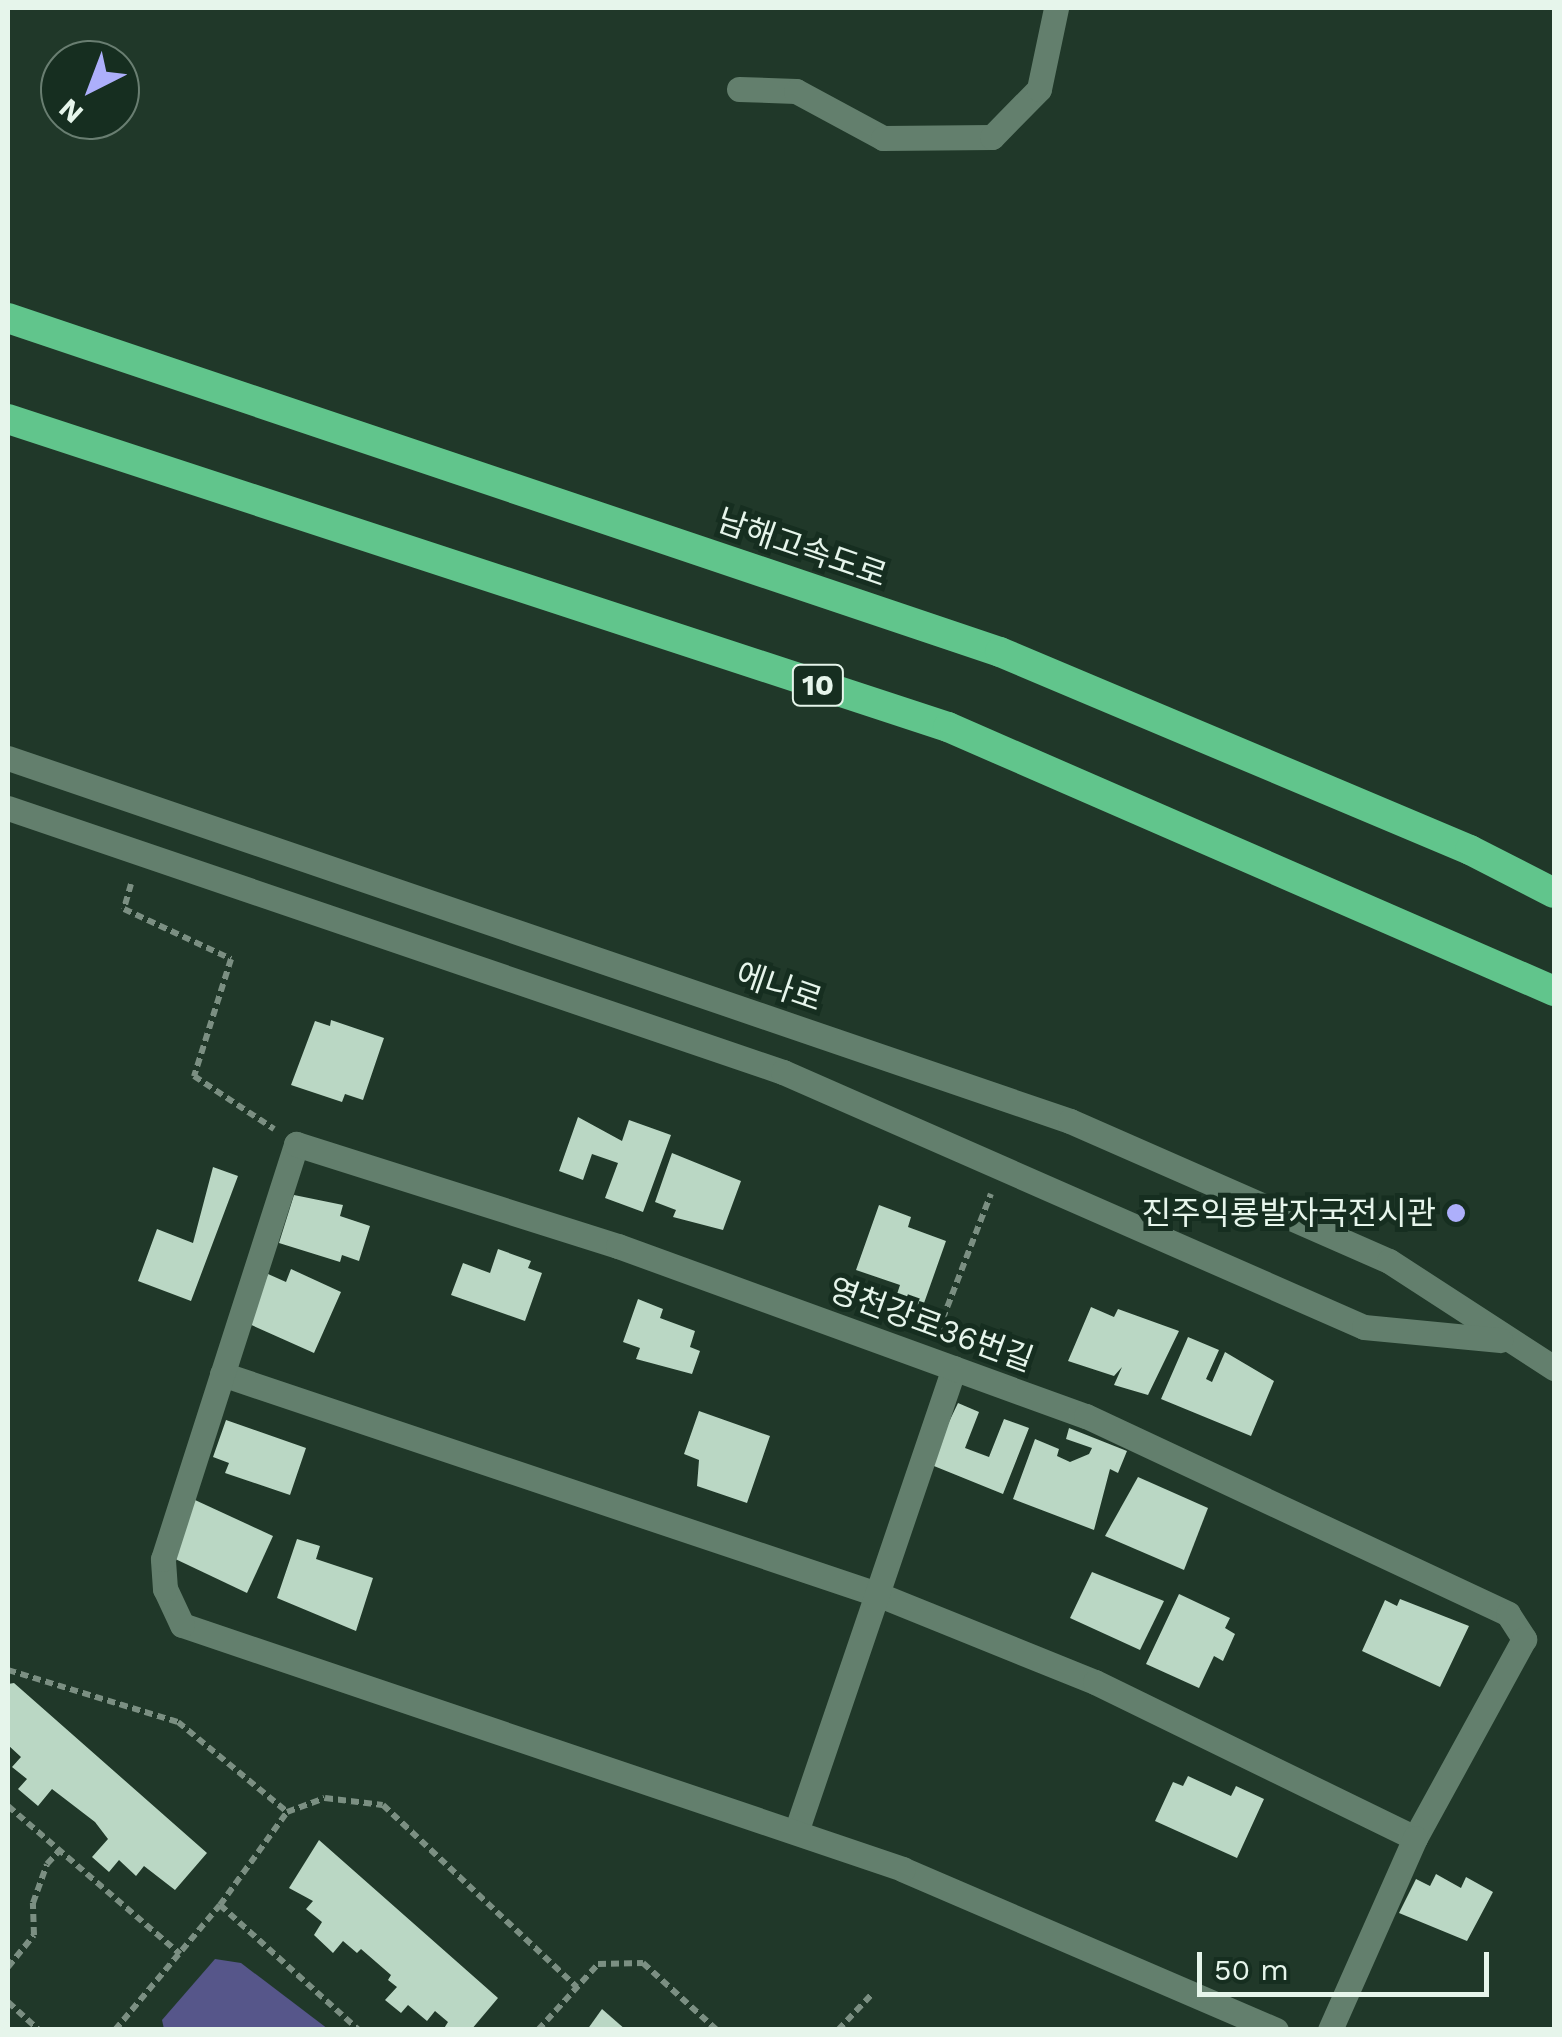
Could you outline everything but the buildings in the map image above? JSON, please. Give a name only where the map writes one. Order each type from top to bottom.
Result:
[{"type":"highway","name":"남해고속도로","points":[[8,318],[1000,652],[1470,850],[1554,893]]},
{"type":"highway","name":"10","points":[[8,419],[948,727],[1554,990]]},
{"type":"street","points":[[739,89],[796,91],[883,138],[992,136],[1039,89],[1056,8]]},
{"type":"street","name":"에나로","points":[[8,758],[1070,1121],[1389,1262],[1502,1340],[1554,1368]]},
{"type":"street","name":"에나로","points":[[8,808],[783,1072],[1364,1327],[1502,1340]]},
{"type":"street","points":[[296,1144],[163,1559],[165,1589],[182,1625],[903,1869],[1276,2030]]},
{"type":"street","name":"영천강로36번길","points":[[296,1144],[618,1246],[1086,1416],[1508,1614],[1524,1639],[1414,1838],[1330,2030]]},
{"type":"street","points":[[796,1832],[954,1368]]},
{"type":"street","points":[[222,1374],[877,1594],[1095,1682],[1414,1838]]},
{"type":"path","points":[[133,878],[124,909],[231,959],[194,1076],[296,1144]]},
{"type":"path","points":[[927,1358],[994,1183]]},
{"type":"path","points":[[8,1670],[178,1722],[287,1812]]},
{"type":"path","points":[[114,2030],[220,1905],[287,1812],[325,1798],[383,1805],[577,1987]]},
{"type":"path","points":[[8,1806],[62,1848],[180,1954]]},
{"type":"path","points":[[8,1967],[34,1935],[33,1903],[47,1864],[62,1848]]},
{"type":"path","points":[[220,1905],[359,2030]]},
{"type":"path","points":[[538,2030],[598,1964],[644,1963],[717,2030]]},
{"type":"path","points":[[838,2030],[872,1994]]},
{"type":"path","points":[[8,2002],[39,2030]]},
{"type":"shaded area","points":[[215,1959],[241,1963],[328,2029],[164,2029],[162,2020]]},
{"type":"place","name":"진주익룡발자국전시관","points":[[1456,1213]]}]
